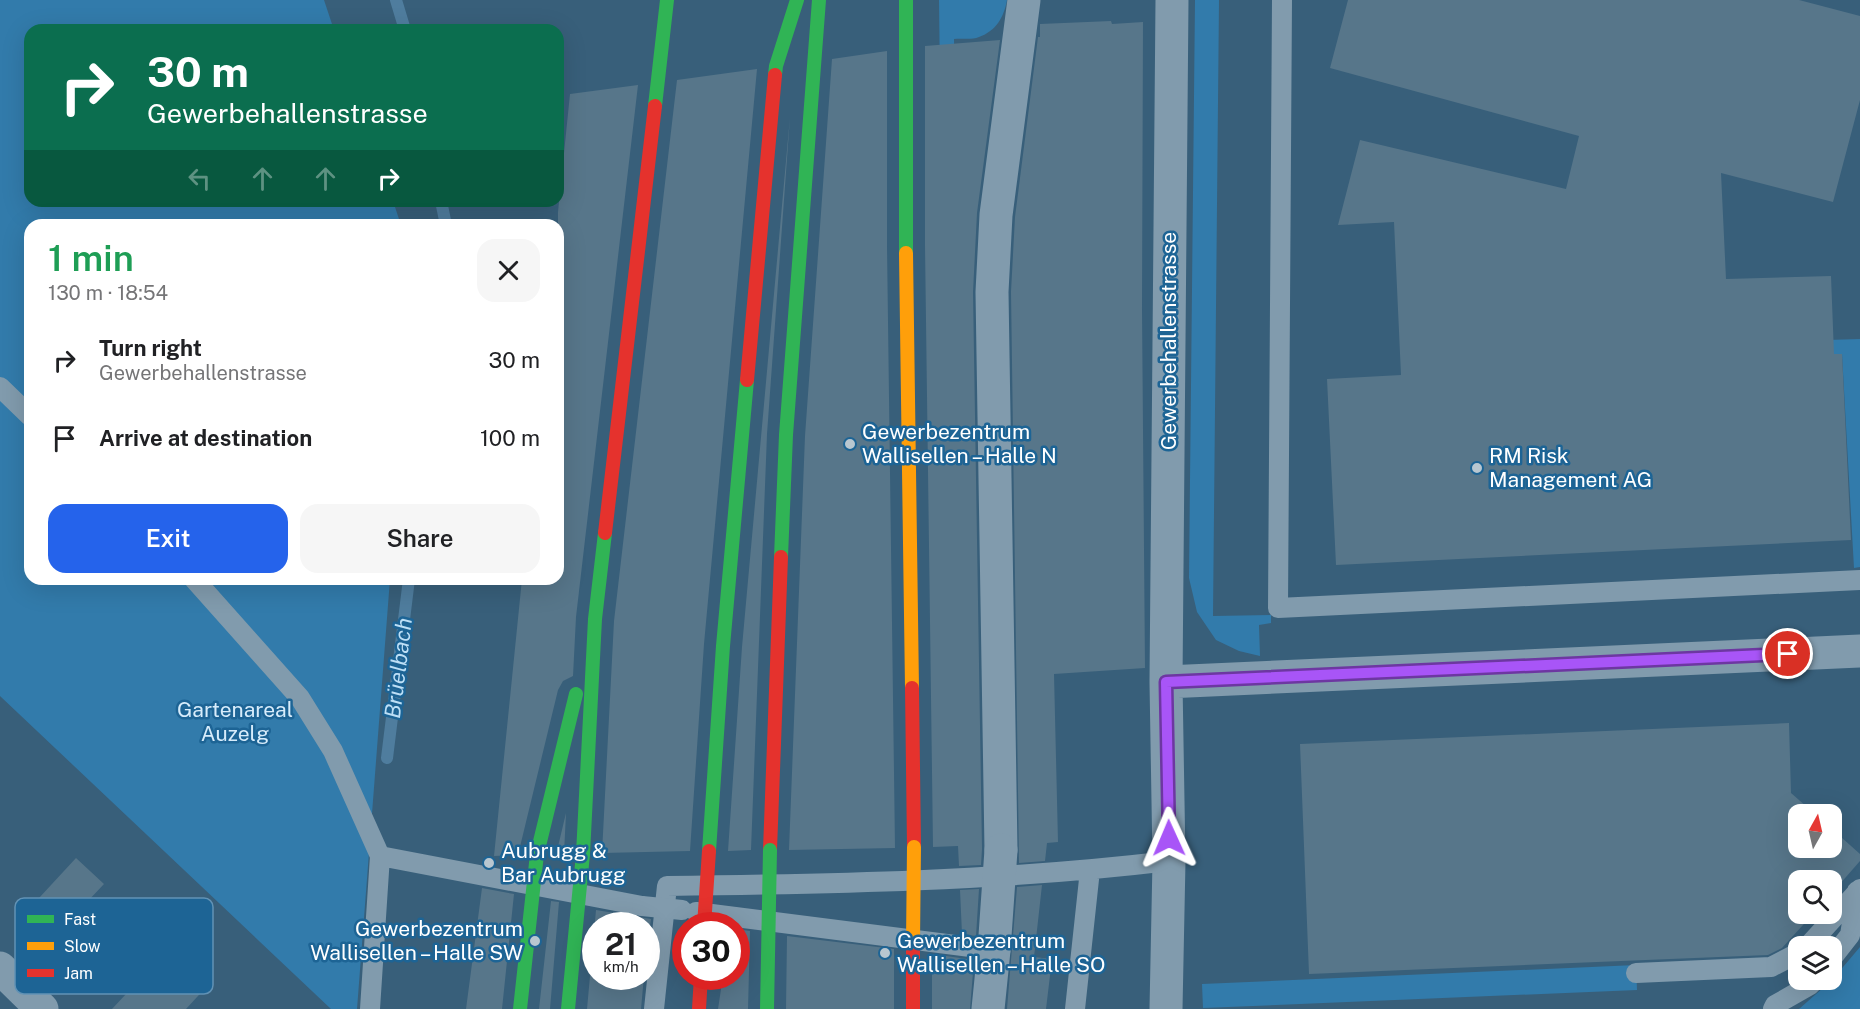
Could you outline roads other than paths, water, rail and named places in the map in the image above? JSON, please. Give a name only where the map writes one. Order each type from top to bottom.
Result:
[{"type":"highway","points":[[568,1009],[583,854],[595,619],[667,0]]},
{"type":"highway","points":[[705,912],[725,622],[776,66],[797,0]]},
{"type":"highway","points":[[767,1009],[777,650],[786,435],[819,0]]},
{"type":"highway","points":[[906,0],[914,847],[913,1009]]},
{"type":"highway","points":[[520,1009],[537,854],[595,619]]},
{"type":"highway","points":[[699,1009],[700,990]]},
{"type":"street","points":[[987,1009],[1001,850],[992,292],[996,214],[1024,0]]},
{"type":"street","name":"Gewerbehallenstrasse","points":[[1166,1009],[1169,861],[1166,682],[1172,0]]},
{"type":"street","points":[[1166,682],[1860,651]]},
{"type":"street","points":[[0,968],[15,983]]},
{"type":"street","points":[[27,994],[42,1009]]},
{"type":"lane","points":[[1282,0],[1278,608],[1860,580]]},
{"type":"lane","points":[[0,387],[24,410]]},
{"type":"lane","points":[[199,585],[300,698],[333,751],[380,856],[370,1009]]},
{"type":"lane","points":[[380,856],[642,906],[994,950]]},
{"type":"lane","points":[[654,1009],[667,886],[839,884],[1090,870],[1169,861]]},
{"type":"lane","points":[[1075,1009],[1090,870]]},
{"type":"lane","points":[[1817,936],[1859,890]]},
{"type":"lane","points":[[1842,945],[1850,935],[1859,890]]},
{"type":"lane","points":[[1636,973],[1771,967],[1788,958]]},
{"type":"lane","points":[[1773,1009],[1775,1005],[1801,990]]},
{"type":"waterway","name":"Brüelbach","points":[[396,0],[403,24]]},
{"type":"waterway","name":"Brüelbach","points":[[442,207],[445,219]]},
{"type":"waterway","name":"Brüelbach","points":[[387,758],[408,585]]},
{"type":"place","name":"Gewerbezentrum Wallisellen – Halle N","points":[[850,444]]},
{"type":"place","name":"RM Risk Management AG","points":[[1477,468]]},
{"type":"place","name":"Aubrugg & Bar Aubrugg","points":[[489,863]]},
{"type":"place","name":"Gewerbezentrum Wallisellen – Halle SW","points":[[535,941]]},
{"type":"place","name":"Gewerbezentrum Wallisellen – Halle SO","points":[[885,953]]},
{"type":"park label","name":"Gartenareal Auzelg","points":[[235,722]]}]
